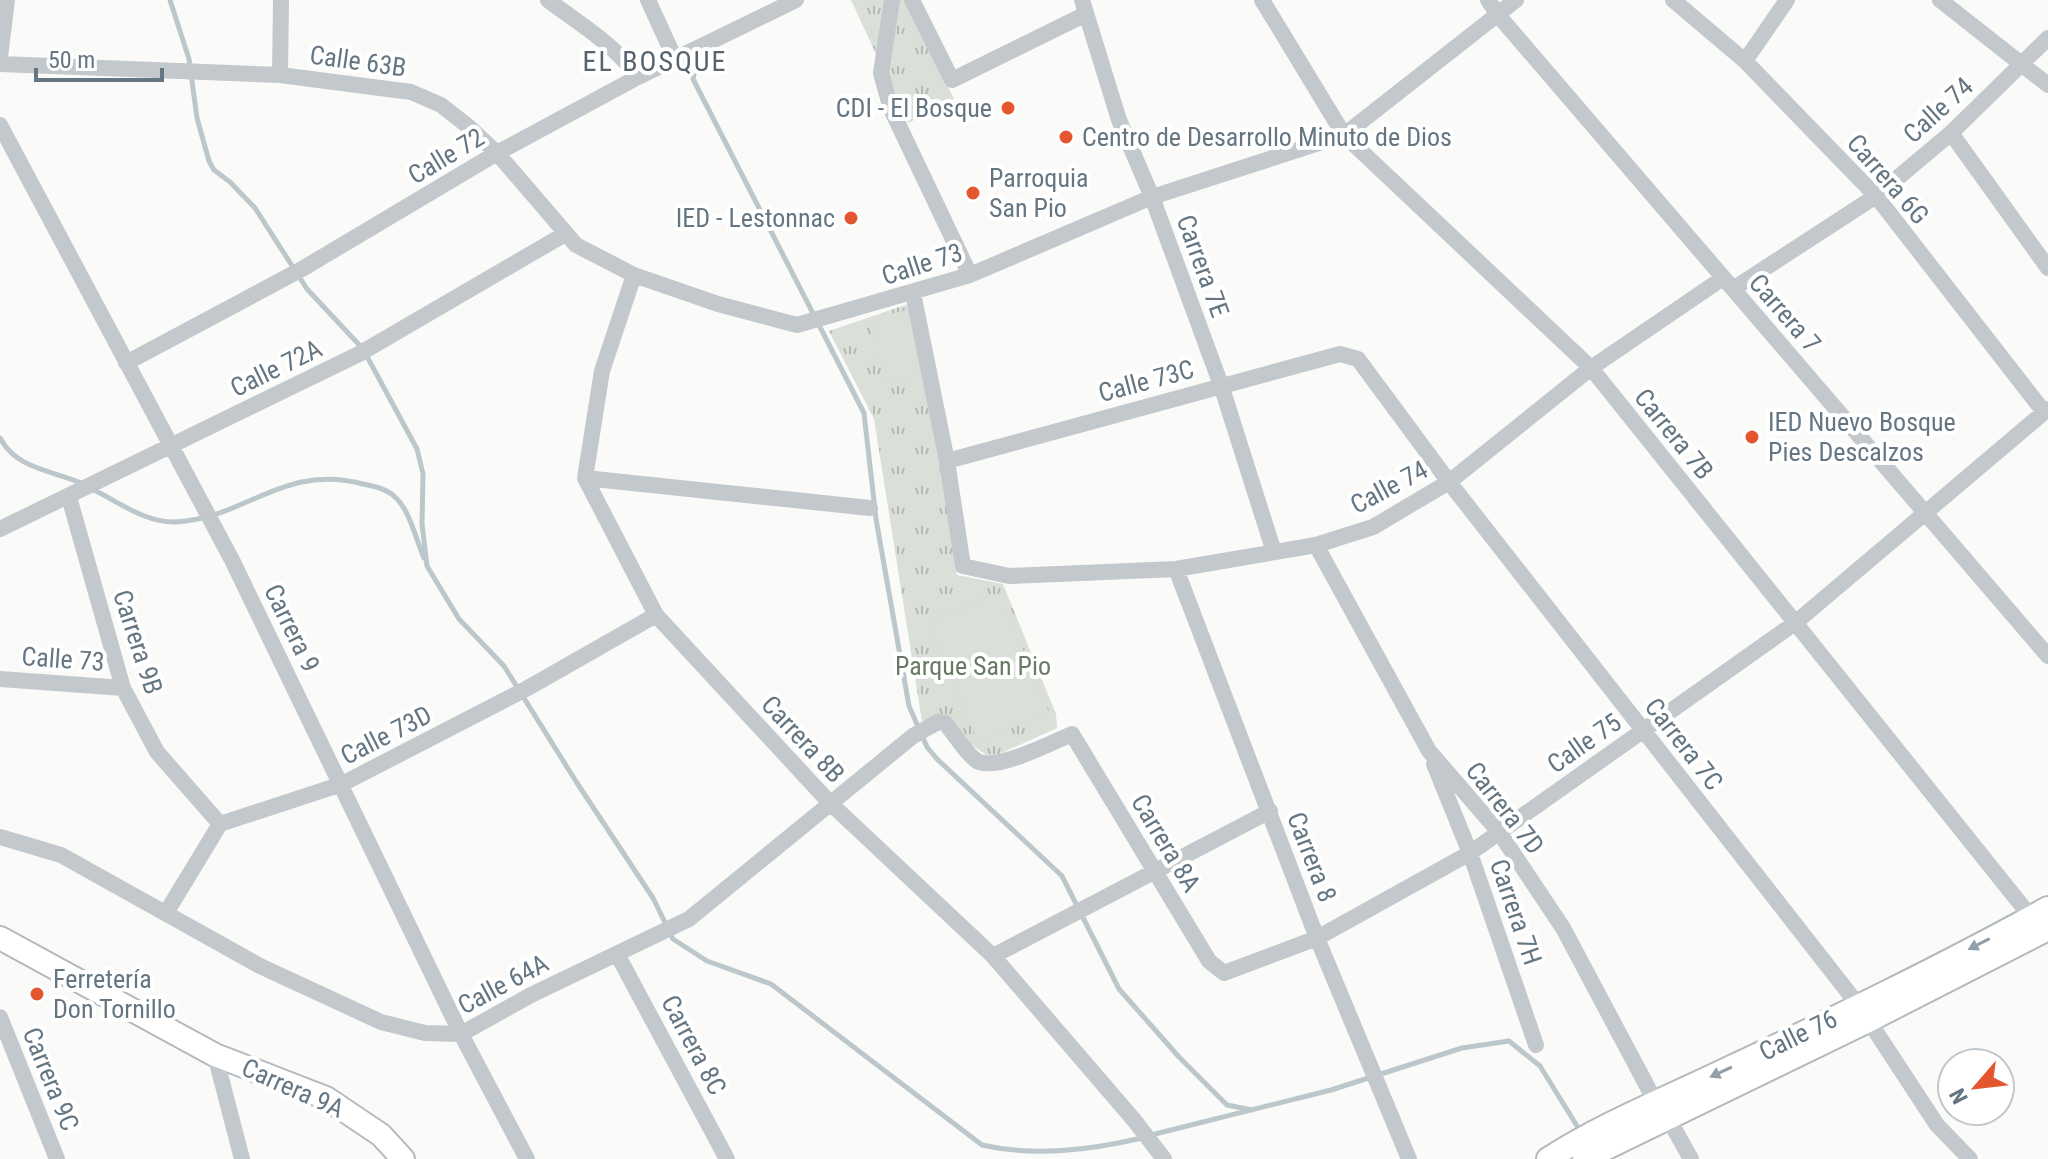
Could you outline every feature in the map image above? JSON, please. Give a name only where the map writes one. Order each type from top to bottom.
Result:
[{"type":"street","points":[[0,57],[7,0]]},
{"type":"street","points":[[280,75],[281,0]]},
{"type":"street","points":[[548,0],[604,39],[623,56],[638,77]]},
{"type":"street","points":[[648,0],[675,59]]},
{"type":"street","name":"Calle 72","points":[[126,363],[295,272],[497,153],[638,77],[796,0]]},
{"type":"street","points":[[892,0],[881,73],[884,85],[891,109],[970,275]]},
{"type":"street","points":[[912,0],[952,80],[1084,7]]},
{"type":"street","name":"Carrera 7B","points":[[1262,0],[1344,135],[1591,368],[1795,623],[2042,918]]},
{"type":"street","name":"Carrera 7","points":[[1488,0],[2048,656]]},
{"type":"street","name":"Calle 73","points":[[570,239],[634,275],[718,304],[797,325],[816,321],[970,275],[1152,197],[1344,135],[1516,0]]},
{"type":"street","name":"Carrera 6G","points":[[1673,0],[1745,61],[1876,196],[2046,410]]},
{"type":"street","points":[[1745,61],[1787,0]]},
{"type":"street","points":[[1940,0],[2048,85]]},
{"type":"street","name":"Carrera 7E","points":[[1084,7],[1119,120],[1152,197],[1221,385],[1274,552]]},
{"type":"street","name":"Calle 74","points":[[947,461],[961,562],[965,568],[1009,576],[1176,569],[1316,545],[1373,527],[1449,482],[1591,368],[1876,196],[1951,133],[2048,38]]},
{"type":"street","name":"Calle 63B","points":[[0,64],[280,75],[411,92],[460,119],[497,153]]},
{"type":"street","name":"Carrera 9","points":[[0,125],[206,512],[342,784],[461,1034],[527,1159]]},
{"type":"street","points":[[1951,133],[2048,268]]},
{"type":"street","points":[[497,153],[570,239]]},
{"type":"street","name":"Calle 72A","points":[[0,529],[365,351],[570,239]]},
{"type":"street","points":[[634,275],[602,371],[585,478],[870,508]]},
{"type":"street","points":[[913,293],[947,461]]},
{"type":"street","name":"Calle 73C","points":[[947,461],[1340,354],[1358,359]]},
{"type":"street","name":"Carrera 7C","points":[[1358,359],[1449,482],[1863,1013],[1937,1125],[1970,1159]]},
{"type":"street","name":"Calle 75","points":[[1224,973],[1317,938],[1470,853],[1795,623],[2046,410]]},
{"type":"street","name":"Carrera 8B","points":[[585,478],[656,615],[830,803],[993,956],[1164,1159]]},
{"type":"street","name":"Carrera 9B","points":[[82,491],[123,688],[157,752],[220,824]]},
{"type":"street","name":"Carrera 7D","points":[[1316,545],[1429,751],[1499,832],[1563,928],[1691,1159]]},
{"type":"street","name":"Carrera 8","points":[[1176,569],[1317,938],[1409,1159]]},
{"type":"street","name":"Calle 73D","points":[[220,824],[342,784],[519,692],[656,615]]},
{"type":"street","name":"Calle 73","points":[[0,679],[123,688]]},
{"type":"street","name":"Calle 64A","points":[[0,837],[61,855],[260,966],[381,1022],[425,1033],[461,1034],[531,995],[689,919],[830,803],[919,733],[938,722],[945,723],[975,760],[984,763],[994,763],[1034,750],[1072,734]]},
{"type":"street","name":"Carrera 8A","points":[[1072,734],[1209,961],[1224,973]]},
{"type":"street","name":"Carrera 7H","points":[[1429,751],[1470,853],[1536,1045]]},
{"type":"street","points":[[993,956],[1270,811]]},
{"type":"street","points":[[166,913],[220,824]]},
{"type":"street","name":"Calle 76","points":[[1548,1159],[1577,1152],[1863,1013],[2042,918]]},
{"type":"street","name":"Carrera 9A","points":[[0,938],[215,1055],[326,1098],[381,1135],[403,1159]]},
{"type":"street","name":"Carrera 8C","points":[[617,954],[727,1159]]},
{"type":"street","name":"Carrera 9C","points":[[0,1017],[57,1159]]},
{"type":"street","points":[[215,1055],[242,1159]]},
{"type":"green space","points":[[851,0],[906,0],[954,99],[908,123]]},
{"type":"green space","name":"Parque San Pio","points":[[908,304],[943,463],[957,575],[1003,584],[1056,714],[1057,728],[997,755],[988,756],[933,719],[922,721],[874,419],[829,331]]},
{"type":"green space","points":[[908,310],[921,374],[884,382],[870,318]]},
{"type":"green space","points":[[1000,593],[1049,713],[978,742],[928,622]]},
{"type":"waterway","points":[[170,0],[189,59],[197,118],[209,161],[214,170],[255,208],[307,289],[363,349],[417,449],[423,474],[422,524],[427,566],[459,619],[504,666],[653,898],[673,939],[707,961],[771,984],[982,1145],[1042,1151],[1103,1146],[1142,1138]]},
{"type":"waterway","points":[[699,52],[693,79],[864,413],[876,519],[909,706],[927,747],[1062,876],[1119,989],[1179,1057],[1227,1105],[1252,1110]]},
{"type":"waterway","points":[[0,438],[7,449],[26,463],[83,484]]},
{"type":"waterway","points":[[92,489],[132,511],[154,519],[176,522],[224,511],[287,486],[310,481],[335,479],[367,485],[389,492],[401,504],[424,558]]},
{"type":"waterway","points":[[1151,1135],[1331,1090],[1462,1048],[1509,1041],[1540,1066],[1582,1134]]},
{"type":"place","name":"CDI - El Bosque","points":[[1008,108]]},
{"type":"place","name":"Centro de Desarrollo Minuto de Dios","points":[[1066,137]]},
{"type":"place","name":"Parroquia San Pio","points":[[973,193]]},
{"type":"place","name":"IED - Lestonnac","points":[[851,218]]},
{"type":"place","name":"IED Nuevo Bosque Pies Descalzos","points":[[1752,437]]},
{"type":"place","name":"Ferretería Don Tornillo","points":[[37,994]]},
{"type":"district","name":"EL BOSQUE","points":[[655,61]]}]
